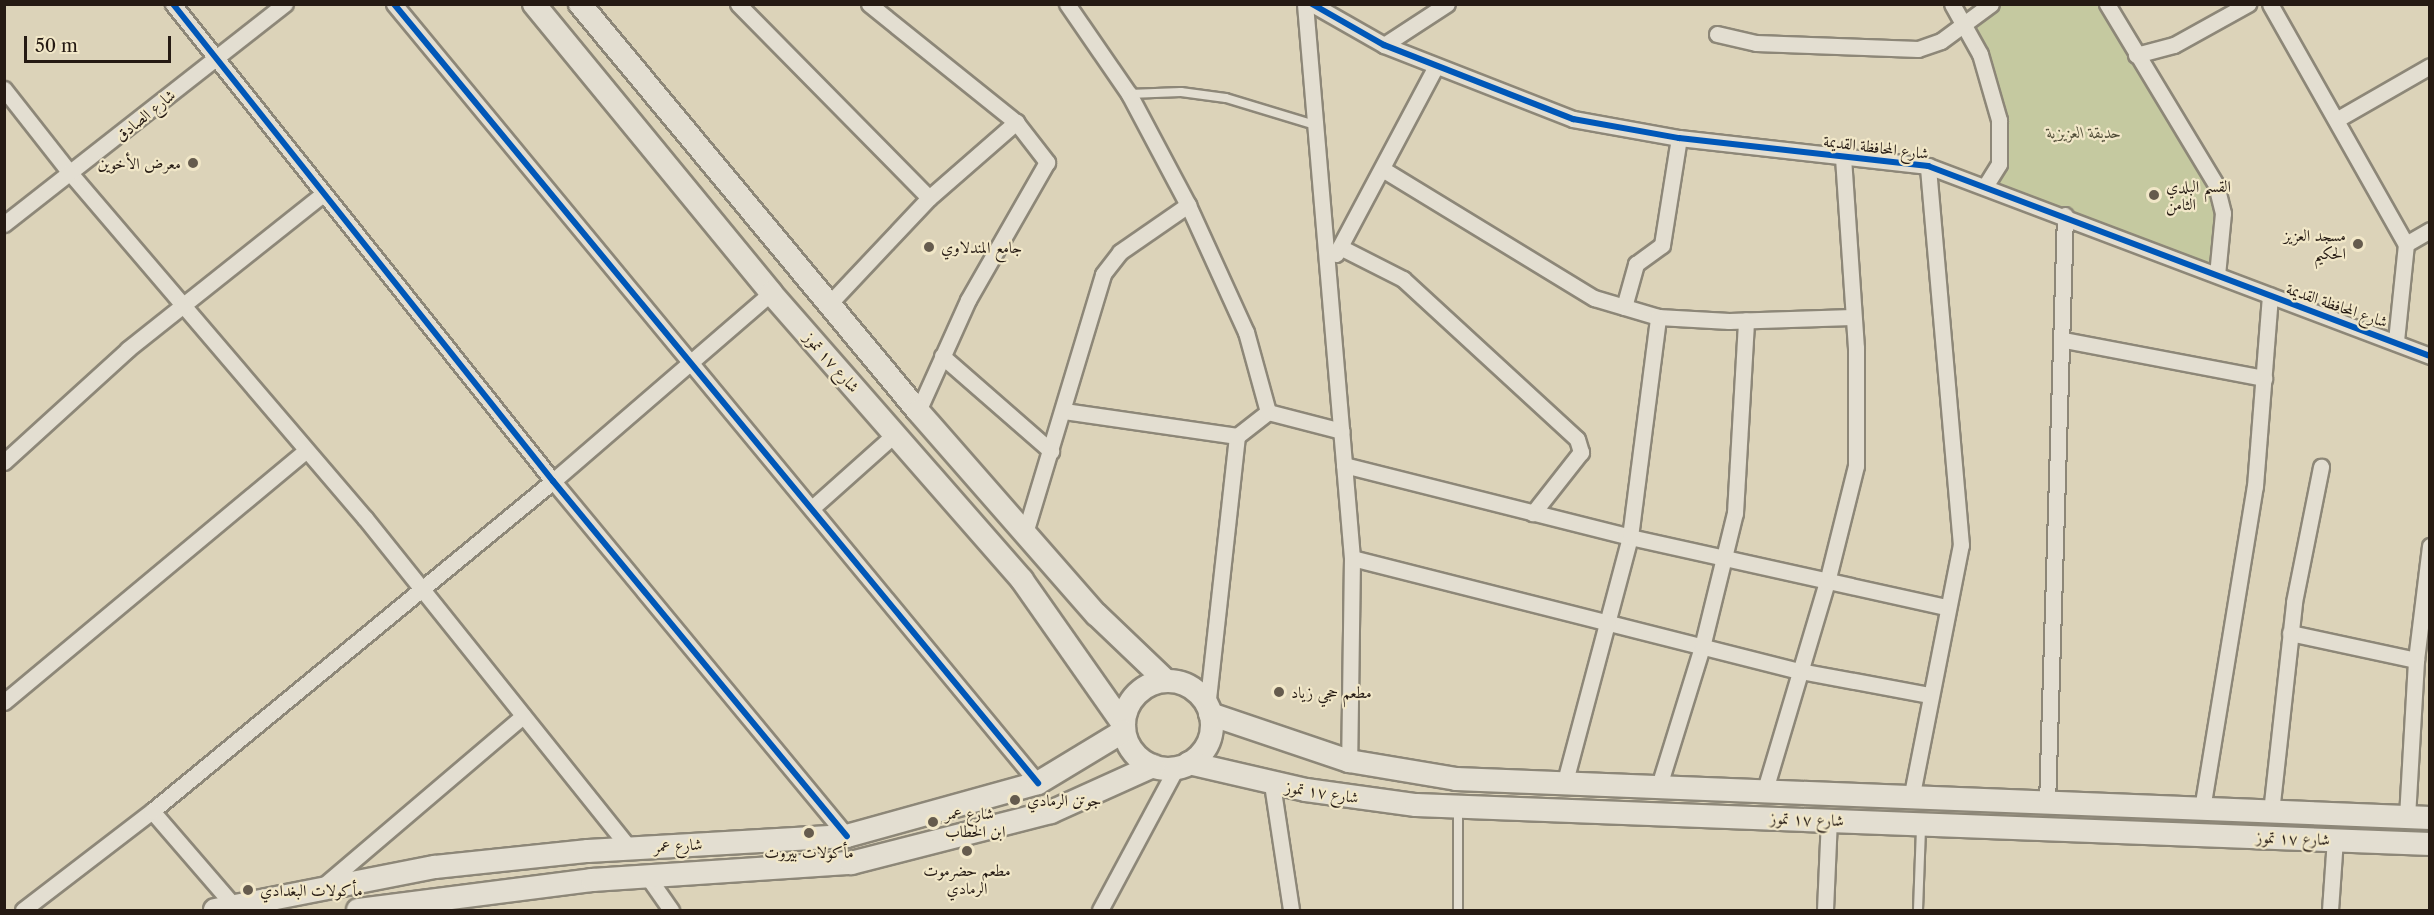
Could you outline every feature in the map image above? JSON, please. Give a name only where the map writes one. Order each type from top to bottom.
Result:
[{"type":"main road","name":"شارع ١٧ تموز","points":[[534,4],[771,293],[1022,580],[1124,728]]},
{"type":"main road","name":"شارع ١٧ تموز","points":[[580,4],[918,411],[1096,614],[1166,681]]},
{"type":"main road","points":[[1166,681],[1191,687],[1209,710],[1210,737],[1182,766],[1153,766],[1139,758],[1124,728],[1132,699],[1153,683],[1166,681]]},
{"type":"main road","name":"شارع ١٧ تموز","points":[[1209,710],[1349,761],[1456,779],[1658,789],[2419,818]]},
{"type":"main road","name":"شارع عمر","points":[[225,908],[435,867],[629,848],[847,836],[1038,783],[1124,728]]},
{"type":"main road","name":"شارع عمر","points":[[358,910],[442,904],[591,880],[651,880],[851,863],[1051,812],[1153,766]]},
{"type":"main road","name":"شارع ١٧ تموز","points":[[1182,766],[1373,801],[1458,807],[2430,844]]},
{"type":"street","points":[[173,4],[553,481],[847,836]]},
{"type":"street","name":"شارع الصادق","points":[[4,224],[71,174],[285,4]]},
{"type":"street","points":[[394,4],[1038,783]]},
{"type":"street","points":[[738,4],[929,198]]},
{"type":"street","points":[[869,4],[1016,122],[1041,151],[1047,162],[1045,172],[968,300],[918,411]]},
{"type":"street","points":[[1067,4],[1129,94],[1188,205],[1246,332],[1268,412]]},
{"type":"street","points":[[1305,4],[1352,558],[1349,761]]},
{"type":"street","name":"شارع المحافظة القديمة","points":[[1312,4],[1384,45],[1573,119],[1679,138],[1928,166],[2065,215],[2270,296],[2396,340],[2430,356]]},
{"type":"street","points":[[1384,45],[1447,4]]},
{"type":"street","points":[[1952,4],[1980,54],[1999,120],[1999,164],[1986,185]]},
{"type":"street","points":[[1717,34],[1756,43],[1918,49],[1941,41],[1991,4]]},
{"type":"street","points":[[2107,4],[2216,185],[2223,213],[2217,275]]},
{"type":"street","points":[[2136,55],[2174,45],[2248,4]]},
{"type":"street","points":[[2270,4],[2406,244],[2396,340]]},
{"type":"street","points":[[1328,270],[1384,170],[1436,66]]},
{"type":"street","points":[[2336,120],[2430,66]]},
{"type":"street","points":[[4,89],[71,174],[420,587],[629,848]]},
{"type":"street","points":[[829,304],[929,198],[1016,122]]},
{"type":"street","points":[[1624,307],[1636,264],[1662,245],[1679,138]]},
{"type":"street","points":[[1764,793],[1827,582],[1856,466],[1852,317],[1843,157]]},
{"type":"street","points":[[1911,798],[1946,607],[1961,545],[1961,508],[1928,166]]},
{"type":"street","points":[[1384,170],[1594,298],[1658,317],[1746,320],[1852,317]]},
{"type":"street","points":[[4,462],[183,305],[323,194]]},
{"type":"street","points":[[1025,533],[1064,411],[1102,274],[1120,252],[1188,205]]},
{"type":"street","points":[[2047,804],[2064,340],[2065,215]]},
{"type":"street","points":[[2406,244],[2430,230]]},
{"type":"street","points":[[1340,247],[1403,279],[1577,440],[1581,452],[1533,513]]},
{"type":"street","points":[[23,910],[152,811],[420,587],[553,481],[771,293]]},
{"type":"street","points":[[2202,809],[2255,486],[2270,296]]},
{"type":"street","points":[[1564,785],[1630,537],[1658,317]]},
{"type":"street","points":[[1658,789],[1702,647],[1735,513],[1742,442],[1746,320]]},
{"type":"street","points":[[2064,340],[2264,378]]},
{"type":"street","points":[[942,356],[1051,451]]},
{"type":"street","points":[[1064,411],[1237,436],[1268,412]]},
{"type":"street","points":[[1268,412],[1342,431]]},
{"type":"street","points":[[812,508],[895,434]]},
{"type":"street","points":[[1209,710],[1237,436]]},
{"type":"street","points":[[4,702],[306,450]]},
{"type":"street","points":[[1344,465],[1630,537],[1946,607]]},
{"type":"street","points":[[2271,812],[2290,633],[2321,467]]},
{"type":"street","points":[[2419,818],[2416,660],[2430,546]]},
{"type":"street","points":[[1352,558],[1800,671],[1930,695]]},
{"type":"street","points":[[2290,633],[2416,660]]},
{"type":"street","points":[[320,889],[523,716]]},
{"type":"street","points":[[1100,910],[1182,766]]},
{"type":"street","points":[[1272,784],[1291,910]]},
{"type":"street","points":[[152,811],[225,908]]},
{"type":"street","points":[[1825,910],[1829,820]]},
{"type":"street","points":[[2330,910],[2335,839]]},
{"type":"street","points":[[651,880],[671,910]]},
{"type":"lane","points":[[1129,94],[1181,92],[1226,98],[1316,125]]},
{"type":"lane","points":[[1458,807],[1458,910]]},
{"type":"lane","points":[[1918,910],[1921,824]]},
{"type":"green space","name":"حديقة العزيزية","points":[[1996,5],[2108,5],[2221,199],[2217,275],[1997,184],[1999,120],[1966,28]]},
{"type":"cycle path","points":[[173,4],[553,481],[847,836]]},
{"type":"cycle path","points":[[394,4],[1038,783]]},
{"type":"cycle path","points":[[1312,4],[1384,45],[1573,119],[1679,138],[1928,166],[2430,356]]},
{"type":"place","name":"معرض الأخوين","points":[[193,163]]},
{"type":"place","name":"القسم البلدي الثامن","points":[[2154,195]]},
{"type":"place","name":"مسجد العزيز الحكيم","points":[[2358,244]]},
{"type":"place","name":"جامع المندلاوي","points":[[929,247]]},
{"type":"place","name":"مطعم حجي زياد","points":[[1279,692]]},
{"type":"place","name":"جوتن الرمادي","points":[[1015,800]]},
{"type":"place","name":"شارع عمر ابن الخطاب","points":[[933,822]]},
{"type":"place","name":"مأكولات بيروت","points":[[809,833]]},
{"type":"place","name":"مطعم حضرموت الرمادي","points":[[967,851]]},
{"type":"place","name":"مأكولات البغدادي","points":[[248,890]]}]
